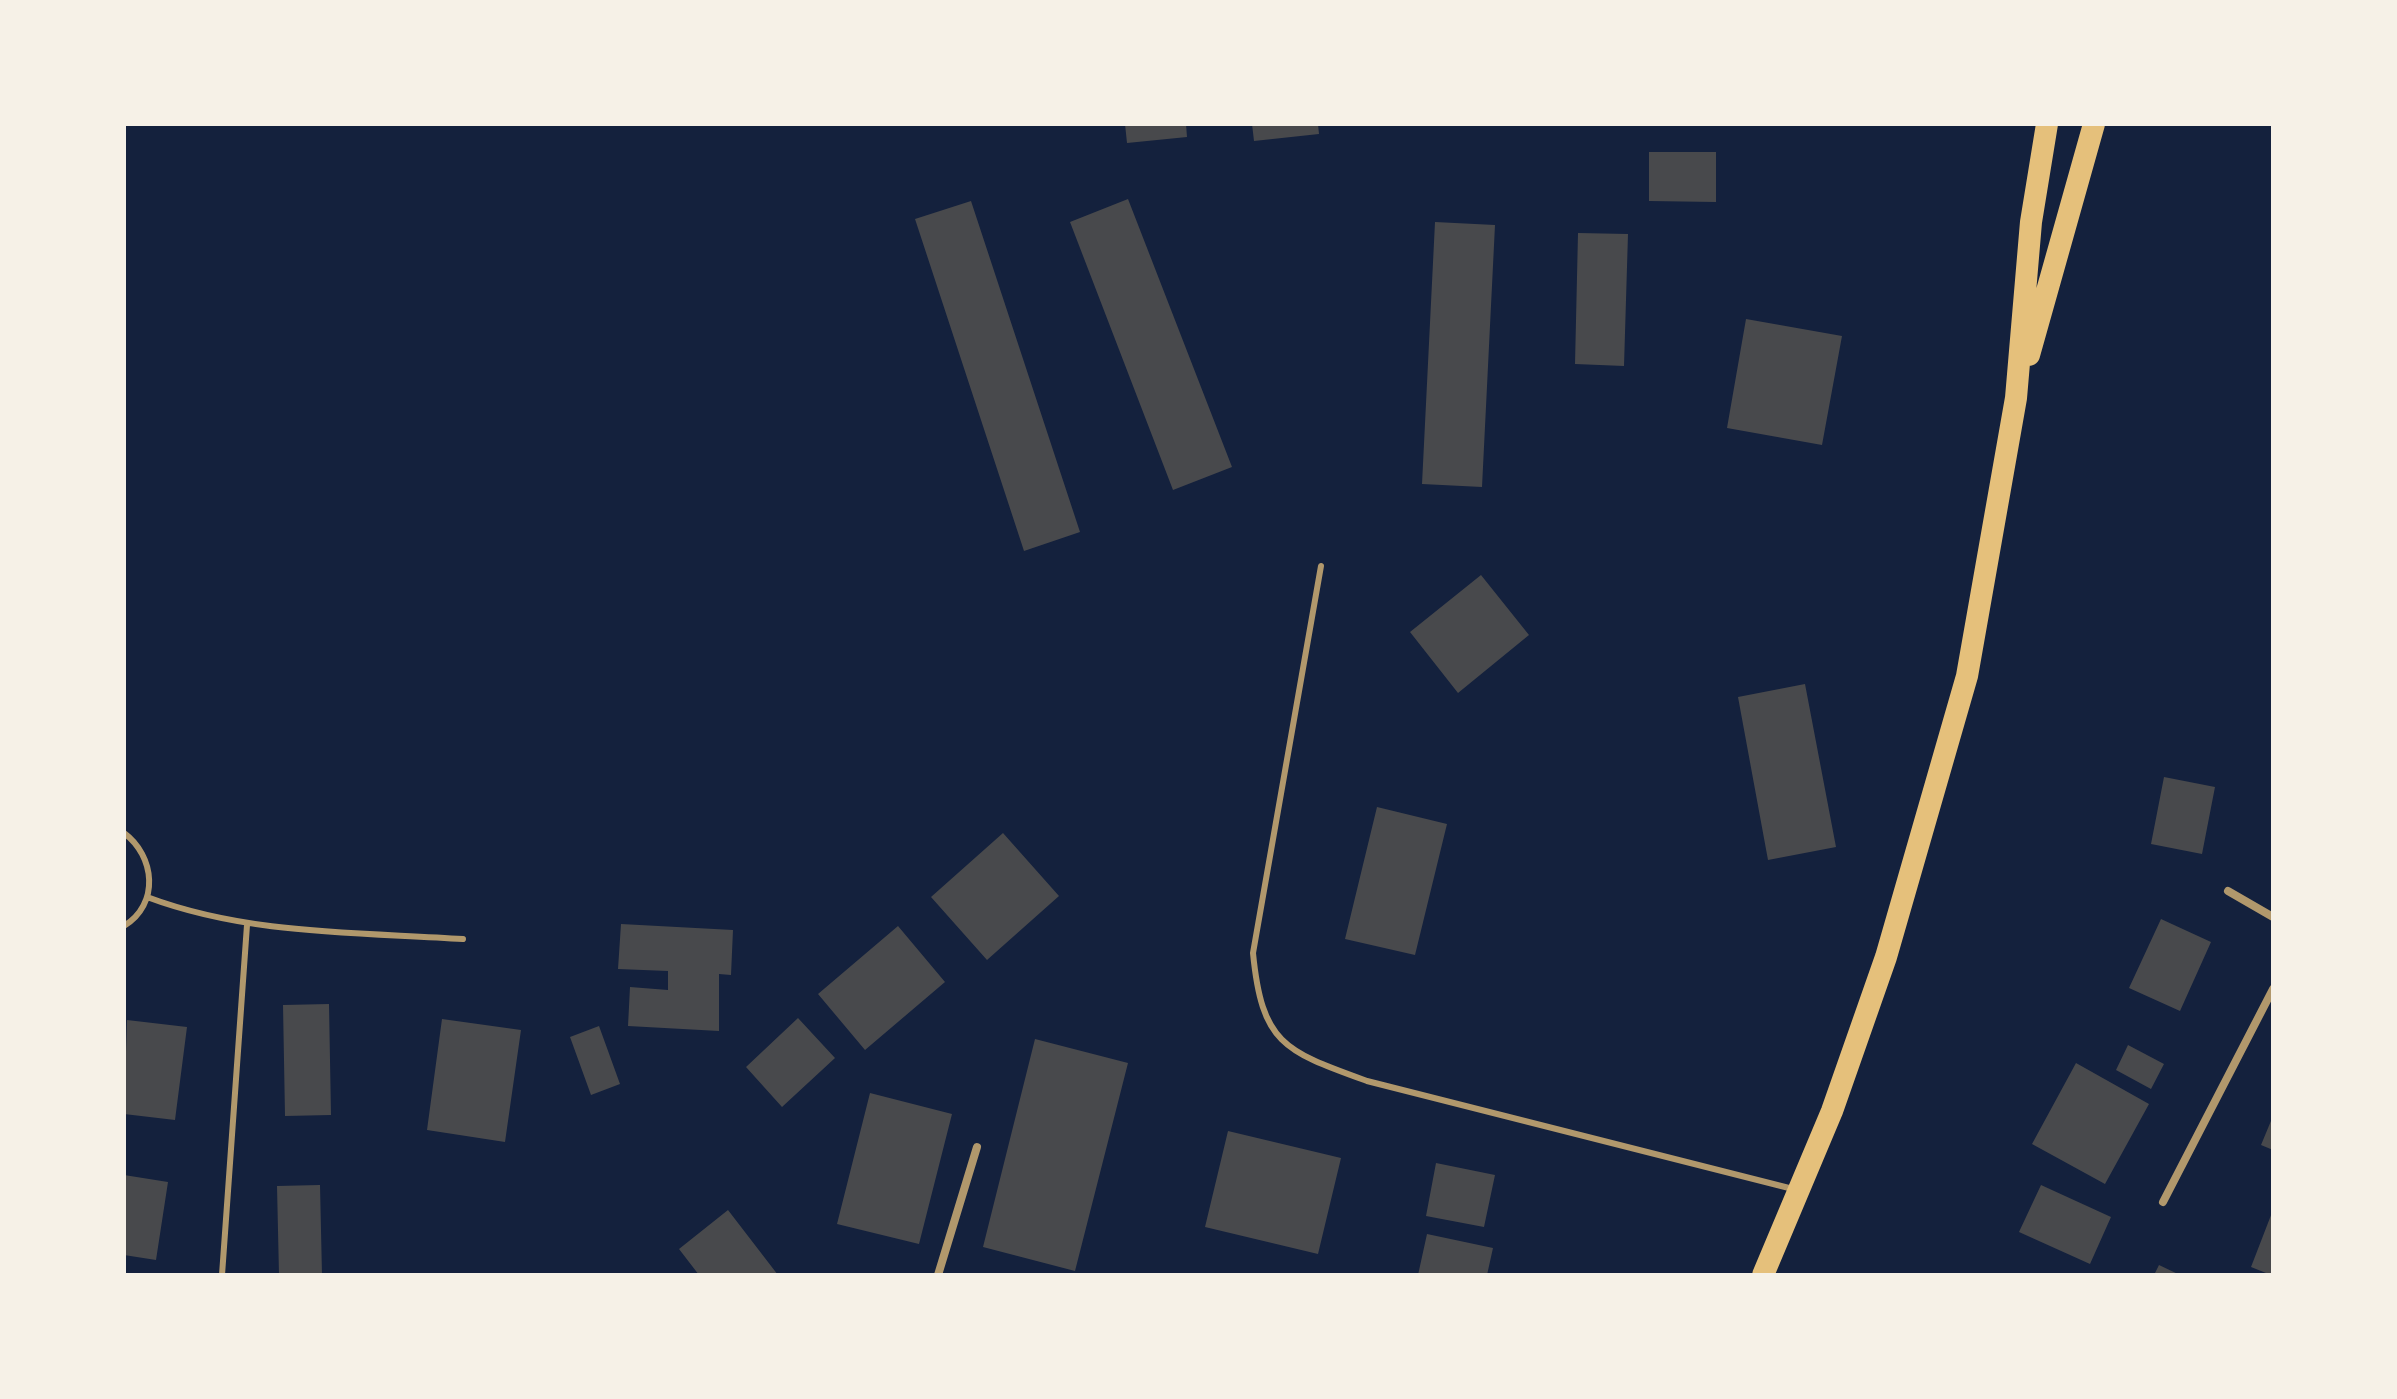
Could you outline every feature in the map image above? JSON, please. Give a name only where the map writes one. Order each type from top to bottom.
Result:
[{"type":"highway","points":[[1763,1275],[1800,1191],[1886,957],[1967,676],[2016,398],[2031,222],[2047,124]]},
{"type":"highway","points":[[2016,398],[2094,124]]},
{"type":"street","points":[[2228,891],[2273,917]]},
{"type":"street","points":[[2163,1202],[2273,989]]},
{"type":"street","points":[[938,1275],[977,1147]]},
{"type":"lane","points":[[1321,566],[1253,953],[1258,1000],[1277,1038],[1318,1063],[1367,1081],[1800,1191]]},
{"type":"lane","points":[[124,833],[136,841],[146,859],[150,878],[147,897],[140,911],[124,926]]},
{"type":"lane","points":[[147,897],[190,913],[247,925],[463,939]]},
{"type":"lane","points":[[222,1275],[247,925]]},
{"type":"building","points":[[1125,124],[1186,124],[1187,137],[1127,143]]},
{"type":"building","points":[[1252,124],[1318,124],[1319,134],[1254,141]]},
{"type":"building","points":[[1649,152],[1716,152],[1716,202],[1649,201]]},
{"type":"building","points":[[1128,199],[1232,467],[1173,490],[1070,222]]},
{"type":"building","points":[[971,201],[1080,532],[1024,551],[915,219]]},
{"type":"building","points":[[1435,222],[1495,225],[1482,487],[1422,484]]},
{"type":"building","points":[[1578,233],[1628,234],[1624,366],[1575,364]]},
{"type":"building","points":[[1746,319],[1842,336],[1822,445],[1727,428]]},
{"type":"building","points":[[1481,575],[1529,635],[1458,693],[1410,632]]},
{"type":"building","points":[[1805,684],[1836,847],[1768,860],[1738,697]]},
{"type":"building","points":[[2164,777],[2215,787],[2202,854],[2151,844]]},
{"type":"building","points":[[1377,807],[1447,824],[1415,955],[1345,939]]},
{"type":"building","points":[[1003,833],[1059,896],[987,960],[931,897]]},
{"type":"building","points":[[2161,919],[2211,942],[2180,1011],[2129,988]]},
{"type":"building","points":[[621,924],[733,930],[731,975],[719,974],[719,1031],[628,1026],[630,987],[668,990],[668,971],[618,969]]},
{"type":"building","points":[[898,926],[945,982],[865,1050],[818,994]]},
{"type":"building","points":[[329,1004],[331,1115],[285,1116],[283,1005]]},
{"type":"building","points":[[798,1018],[835,1058],[782,1107],[746,1067]]},
{"type":"building","points":[[442,1019],[521,1030],[505,1142],[427,1130]]},
{"type":"building","points":[[127,1020],[187,1027],[175,1120],[124,1114]]},
{"type":"building","points":[[599,1026],[620,1084],[591,1095],[570,1037]]},
{"type":"building","points":[[1035,1039],[1128,1063],[1075,1271],[983,1247]]},
{"type":"building","points":[[2128,1045],[2164,1064],[2151,1089],[2116,1070]]},
{"type":"building","points":[[2076,1063],[2149,1104],[2105,1184],[2032,1144]]},
{"type":"building","points":[[870,1093],[952,1114],[919,1244],[837,1224]]},
{"type":"building","points":[[2273,1116],[2273,1150],[2261,1145]]},
{"type":"building","points":[[1228,1131],[1341,1158],[1318,1254],[1205,1227]]},
{"type":"building","points":[[1436,1163],[1495,1175],[1484,1227],[1426,1216]]},
{"type":"building","points":[[124,1175],[168,1182],[156,1260],[124,1255]]},
{"type":"building","points":[[320,1185],[322,1275],[279,1275],[277,1186]]},
{"type":"building","points":[[2041,1185],[2111,1217],[2090,1264],[2019,1232]]},
{"type":"building","points":[[728,1210],[778,1275],[699,1275],[679,1249]]},
{"type":"building","points":[[2273,1210],[2273,1275],[2271,1275],[2251,1267]]},
{"type":"building","points":[[1427,1234],[1493,1248],[1487,1275],[1418,1275]]},
{"type":"building","points":[[2159,1265],[2180,1275],[2154,1275]]}]
